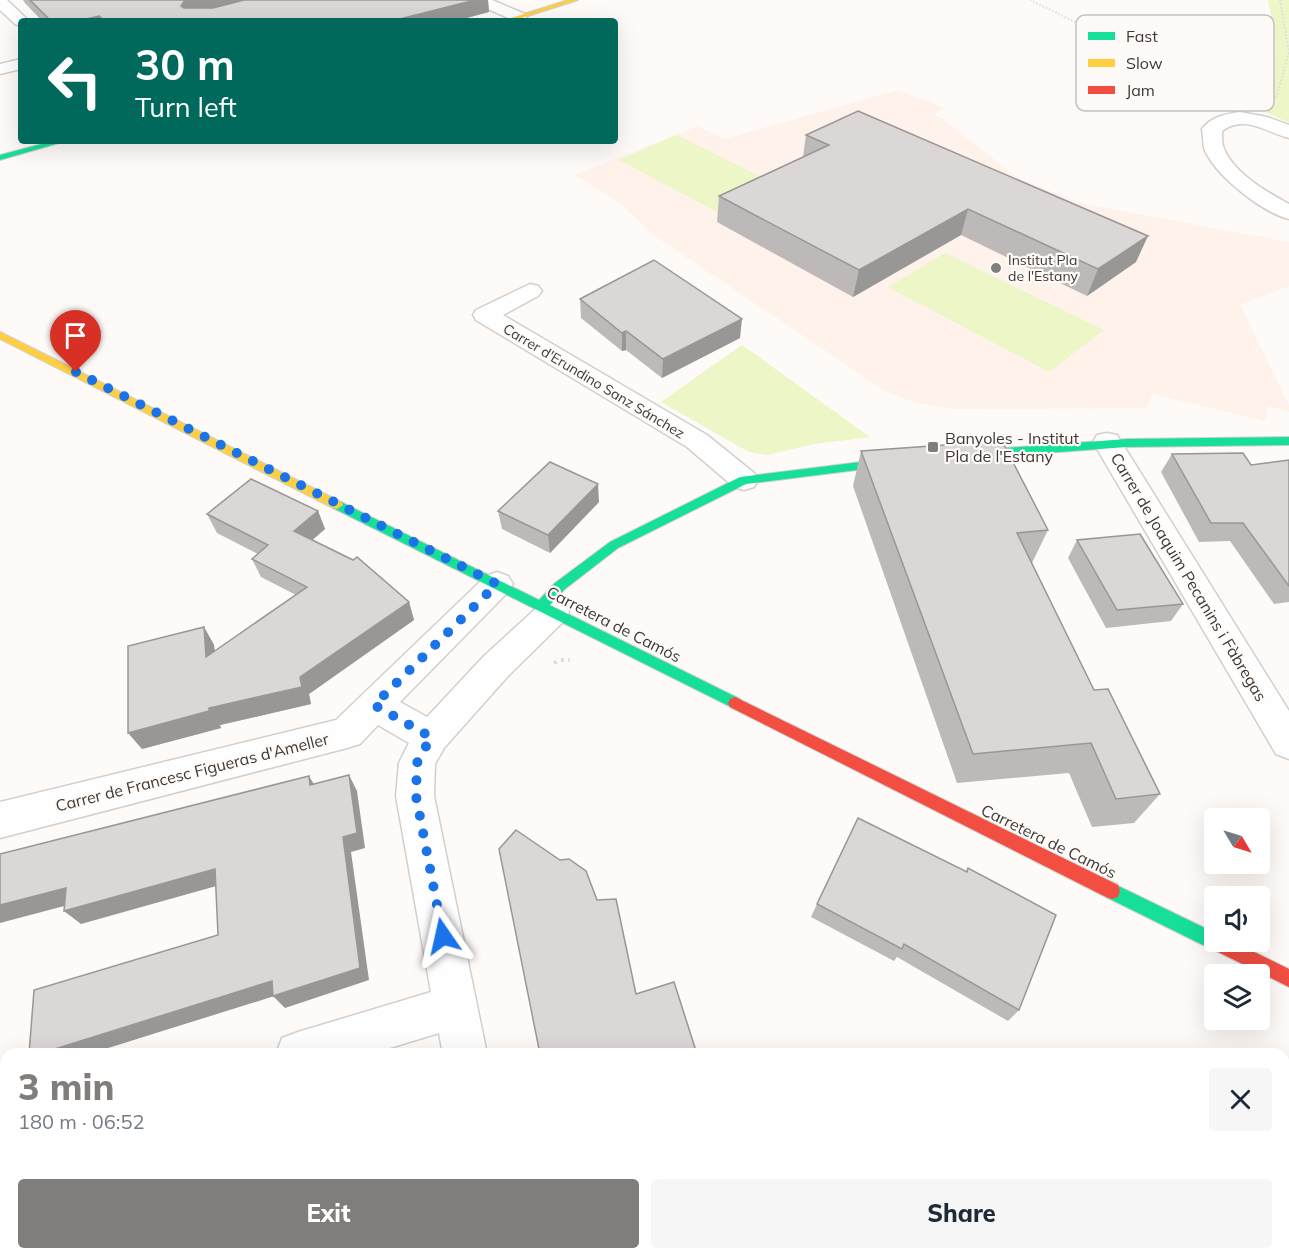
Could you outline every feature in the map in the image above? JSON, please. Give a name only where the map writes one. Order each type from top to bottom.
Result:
[{"type":"street","points":[[479,0],[510,18]]},
{"type":"street","points":[[515,18],[575,0]]},
{"type":"street","points":[[0,2],[18,18]]},
{"type":"street","points":[[0,69],[18,65]]},
{"type":"street","points":[[1289,132],[1243,117],[1217,123],[1212,129],[1215,151],[1239,178],[1266,200],[1289,213]]},
{"type":"street","points":[[0,158],[51,144]]},
{"type":"street","name":"Carrer d'Erundino Sanz Sánchez","points":[[530,291],[485,315],[697,441],[744,480]]},
{"type":"street","name":"Carretera de Camós","points":[[0,334],[1204,937]]},
{"type":"street","points":[[954,456],[1107,442],[1227,439],[1289,441]]},
{"type":"street","name":"Carrer de Joaquim Pecanins i Fàbregas","points":[[1107,442],[1289,743]]},
{"type":"street","points":[[464,1048],[458,1006],[416,796],[417,763],[431,737],[547,609],[560,586],[614,545],[744,480],[813,470],[919,460]]},
{"type":"street","name":"Carrer de Francesc Figueras d'Ameller","points":[[0,820],[347,733],[497,584]]},
{"type":"street","points":[[374,705],[431,737]]},
{"type":"street","name":"Carretera de Camós","points":[[1236,952],[1289,978]]},
{"type":"street","points":[[318,1048],[458,1006]]},
{"type":"path","points":[[1030,0],[1076,21]]},
{"type":"path","points":[[1274,103],[1289,52],[1280,0]]},
{"type":"path","points":[[1242,111],[1261,121],[1268,111]]},
{"type":"shaded area","name":"Institut Pla de l'Estany","points":[[898,90],[945,108],[933,115],[939,116],[1019,179],[1060,195],[1084,204],[1289,242],[1289,286],[1240,305],[1289,405],[1289,412],[1268,406],[1265,421],[1152,394],[1147,408],[952,409],[916,403],[885,391],[655,236],[621,204],[575,175],[698,126],[724,139]]},
{"type":"green space","points":[[1268,0],[1289,0],[1289,123],[1263,111],[1274,111],[1275,44],[1274,15],[1271,15]]},
{"type":"green space","points":[[677,135],[779,186],[721,214],[619,160]]},
{"type":"green space","points":[[945,253],[1104,330],[1049,372],[888,287]]},
{"type":"green space","points":[[742,345],[870,437],[815,444],[767,455],[749,452],[661,402]]},
{"type":"building","points":[[30,0],[185,0],[181,6],[184,8],[213,8],[244,0],[475,0],[404,18],[101,18],[99,16],[48,18]]},
{"type":"building","points":[[858,111],[1148,236],[1098,269],[968,209],[859,270],[719,196],[829,145],[806,135]]},
{"type":"building","points":[[654,260],[742,319],[663,359],[626,331],[622,333],[580,299]]},
{"type":"building","points":[[1002,441],[1048,530],[1017,533],[1094,690],[1108,689],[1160,794],[1116,799],[1091,743],[973,754],[861,451]]},
{"type":"building","points":[[1243,453],[1251,465],[1289,460],[1289,586],[1243,523],[1211,523],[1172,454]]},
{"type":"building","points":[[550,462],[598,484],[548,535],[498,511]]},
{"type":"building","points":[[251,479],[318,511],[294,531],[353,560],[357,557],[409,602],[300,677],[302,687],[209,708],[209,711],[128,733],[128,646],[204,627],[206,657],[307,587],[252,559],[268,545],[207,514]]},
{"type":"building","points":[[1140,534],[1183,604],[1117,610],[1077,540]]},
{"type":"building","points":[[349,775],[357,833],[343,837],[360,968],[273,996],[272,981],[58,1048],[29,1048],[34,990],[218,935],[215,869],[64,911],[66,888],[0,905],[0,854],[309,776],[310,785]]},
{"type":"building","points":[[858,818],[967,872],[968,868],[1056,915],[1019,1010],[904,944],[902,949],[817,904]]},
{"type":"building","points":[[516,830],[560,860],[569,859],[586,871],[597,900],[616,899],[636,994],[674,982],[695,1048],[539,1048],[499,849]]},
{"type":"traffic: fast","points":[[0,158],[51,144]]},
{"type":"traffic: fast","points":[[965,455],[1127,443],[1289,441]]},
{"type":"traffic: fast","points":[[541,606],[560,586],[614,545],[744,480],[901,461]]},
{"type":"traffic: fast","points":[[337,505],[735,703]]},
{"type":"traffic: fast","points":[[1112,891],[1204,937]]},
{"type":"traffic: slow","points":[[515,18],[575,0]]},
{"type":"traffic: slow","points":[[0,335],[337,505]]},
{"type":"traffic: jam","points":[[735,703],[1112,891]]},
{"type":"traffic: jam","points":[[1236,952],[1289,978]]},
{"type":"place","name":"Institut Pla de l'Estany","points":[[996,268]]},
{"type":"place","name":"Banyoles - Institut Pla de l'Estany","points":[[933,447]]},
{"type":"route","points":[[76,372],[256,465],[497,584],[374,705],[431,737],[417,763],[416,796],[443,936]]}]
